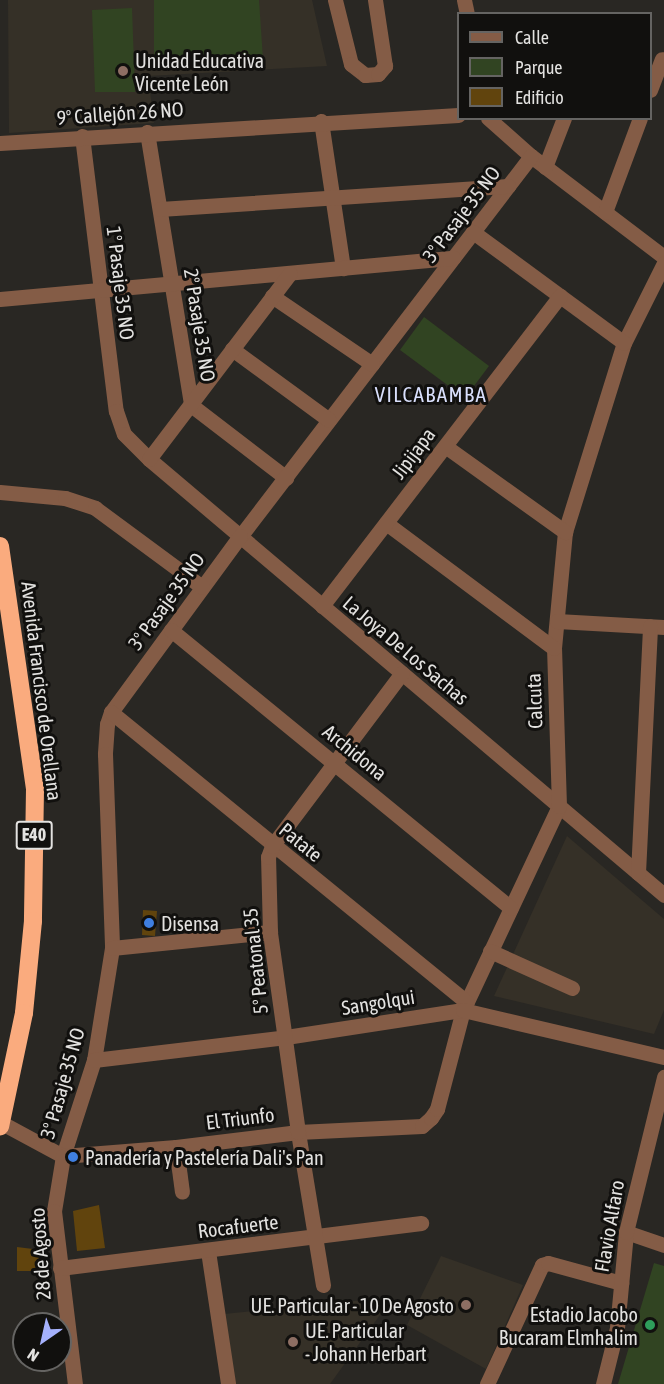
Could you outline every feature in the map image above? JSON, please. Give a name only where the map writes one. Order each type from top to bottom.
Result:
[{"type":"highway","name":"Avenida Francisco de Orellana","points":[[0,546],[35,789],[33,921],[24,1012],[0,1124]]},
{"type":"street","points":[[335,0],[351,64],[354,69],[366,75],[378,74],[385,66],[375,0]]},
{"type":"street","points":[[652,86],[659,58]]},
{"type":"street","name":"9° Callejón 26 NO","points":[[0,142],[321,121],[457,115]]},
{"type":"street","points":[[490,120],[531,156],[664,257]]},
{"type":"street","points":[[545,167],[563,120]]},
{"type":"street","points":[[605,212],[639,120]]},
{"type":"street","points":[[321,121],[343,268]]},
{"type":"street","name":"2° Pasaje 35 NO","points":[[147,132],[191,405],[286,478]]},
{"type":"street","name":"1° Pasaje 35 NO","points":[[82,136],[116,411],[124,434]]},
{"type":"street","name":"3° Pasaje 35 NO","points":[[63,1156],[94,1060],[112,948],[105,754],[107,724],[111,712],[202,586],[531,156]]},
{"type":"street","points":[[160,209],[508,186]]},
{"type":"street","points":[[473,232],[624,343]]},
{"type":"street","points":[[0,299],[453,258]]},
{"type":"street","name":"Calcuta","points":[[422,1126],[437,1109],[465,1006],[558,806],[554,648],[565,532],[624,343],[664,263]]},
{"type":"street","points":[[149,459],[290,273]]},
{"type":"street","points":[[272,296],[372,364]]},
{"type":"street","name":"Jipijapa","points":[[322,606],[560,296]]},
{"type":"street","points":[[648,296],[664,298]]},
{"type":"street","points":[[232,349],[329,420]]},
{"type":"street","name":"La Joya De Los Sachas","points":[[124,434],[149,459],[664,896]]},
{"type":"street","points":[[444,446],[565,532]]},
{"type":"street","points":[[0,492],[65,498],[95,508],[202,586]]},
{"type":"street","points":[[386,523],[554,648]]},
{"type":"street","points":[[557,621],[657,627],[638,873]]},
{"type":"street","name":"Archidona","points":[[171,630],[511,908]]},
{"type":"street","points":[[272,846],[402,673]]},
{"type":"street","name":"Patate","points":[[111,712],[465,1006]]},
{"type":"street","name":"5° Peatonal 35","points":[[272,846],[268,857],[270,932],[298,1132],[323,1285]]},
{"type":"street","points":[[112,948],[270,932]]},
{"type":"street","points":[[490,951],[572,988]]},
{"type":"street","name":"Sangolqui","points":[[94,1060],[285,1037],[465,1006],[664,1057]]},
{"type":"street","name":"Flavio Alfaro","points":[[603,1384],[617,1328],[626,1232],[664,1077]]},
{"type":"street","points":[[0,1124],[63,1156]]},
{"type":"street","name":"El Triunfo","points":[[63,1156],[176,1147],[298,1132],[422,1126]]},
{"type":"street","points":[[176,1147],[182,1192]]},
{"type":"street","name":"28 de Agosto","points":[[63,1156],[54,1212],[75,1384]]},
{"type":"street","name":"Rocafuerte","points":[[60,1268],[421,1223]]},
{"type":"street","points":[[626,1232],[664,1245]]},
{"type":"street","points":[[208,1251],[228,1384]]},
{"type":"street","points":[[487,1384],[542,1265],[548,1263],[621,1283]]},
{"type":"shaded area","name":"Unidad Educativa Vicente León","points":[[8,0],[312,0],[327,66],[148,76],[154,123],[9,133]]},
{"type":"shaded area","points":[[567,836],[664,919],[664,1010],[654,1034],[494,996]]},
{"type":"shaded area","name":"UE. Particular - 10 De Agosto","points":[[441,1256],[523,1285],[486,1369],[407,1325]]},
{"type":"shaded area","name":"UE. Particular - Johann Herbart","points":[[393,1297],[330,1384],[234,1384],[224,1314]]},
{"type":"green space","points":[[154,0],[259,0],[263,59],[154,64]]},
{"type":"green space","points":[[132,8],[135,92],[95,92],[92,10]]},
{"type":"green space","points":[[424,317],[489,366],[465,398],[400,350]]},
{"type":"green space","name":"Estadio Jacobo Bucaram Elmhalim","points":[[654,1263],[664,1266],[664,1384],[618,1384]]},
{"type":"building","name":"Disensa","points":[[143,910],[157,911],[155,936],[142,935]]},
{"type":"building","points":[[99,1205],[105,1248],[77,1251],[73,1211]]},
{"type":"building","points":[[17,1247],[41,1250],[40,1271],[17,1271]]},
{"type":"place","name":"Unidad Educativa Vicente León","points":[[123,71]]},
{"type":"place","name":"Disensa","points":[[149,923]]},
{"type":"place","name":"Panadería y Pastelería Dali's Pan","points":[[73,1157]]},
{"type":"place","name":"UE. Particular - 10 De Agosto","points":[[466,1305]]},
{"type":"place","name":"Estadio Jacobo Bucaram Elmhalim","points":[[650,1325]]},
{"type":"place","name":"UE. Particular - Johann Herbart","points":[[293,1342]]},
{"type":"district","name":"VILCABAMBA","points":[[431,394]]}]
